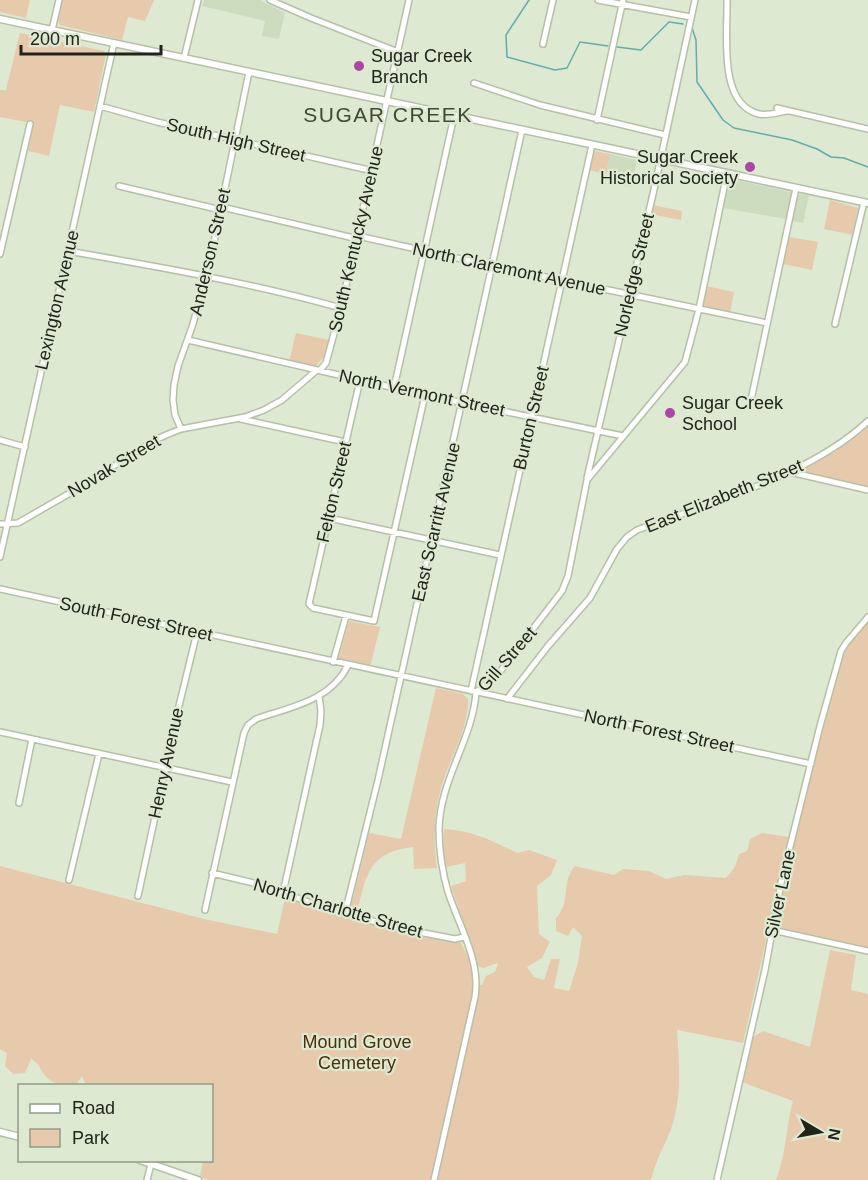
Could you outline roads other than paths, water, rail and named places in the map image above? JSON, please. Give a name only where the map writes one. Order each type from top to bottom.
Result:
[{"type":"main road","points":[[0,19],[866,203]]},
{"type":"main road","points":[[0,1133],[18,1137]]},
{"type":"main road","points":[[144,1162],[198,1180]]},
{"type":"street","points":[[52,30],[59,0]]},
{"type":"street","points":[[184,58],[198,0]]},
{"type":"street","points":[[270,0],[398,52]]},
{"type":"street","name":"South Kentucky Avenue","points":[[319,370],[326,363],[341,308],[409,0]]},
{"type":"street","points":[[543,44],[553,0]]},
{"type":"street","points":[[598,0],[622,2],[691,17]]},
{"type":"street","name":"Norledge Street","points":[[587,480],[694,0]]},
{"type":"street","points":[[727,0],[728,71],[738,100],[752,111],[762,115],[787,111]]},
{"type":"street","points":[[597,120],[622,2]]},
{"type":"street","name":"Lexington Avenue","points":[[0,557],[114,43]]},
{"type":"street","name":"Anderson Street","points":[[181,429],[175,415],[174,385],[207,276],[249,72]]},
{"type":"street","points":[[474,83],[540,105],[665,135]]},
{"type":"street","name":"South High Street","points":[[100,106],[157,122],[373,171]]},
{"type":"street","points":[[777,108],[868,129]]},
{"type":"street","points":[[394,388],[454,116]]},
{"type":"street","points":[[0,254],[30,124]]},
{"type":"street","name":"East Scarritt Avenue","points":[[345,913],[378,780],[522,130]]},
{"type":"street","name":"Burton Street","points":[[473,692],[500,555],[592,145]]},
{"type":"street","name":"Gill Street","points":[[434,1180],[476,987],[475,969],[443,871],[439,827],[446,785],[474,709],[473,692],[496,677],[562,591],[568,576],[587,480],[685,362],[699,309],[728,173]]},
{"type":"street","name":"North Claremont Avenue","points":[[119,186],[766,323]]},
{"type":"street","points":[[751,400],[796,188]]},
{"type":"street","points":[[835,324],[866,203]]},
{"type":"street","points":[[68,250],[284,292],[341,308]]},
{"type":"street","name":"North Vermont Street","points":[[188,340],[425,395],[623,436]]},
{"type":"street","name":"Novak Street","points":[[8,524],[18,523],[153,441],[181,429],[238,418],[264,410],[282,400],[319,370]]},
{"type":"street","name":"Felton Street","points":[[346,616],[313,608],[309,604],[360,380]]},
{"type":"street","points":[[425,395],[374,618],[372,622],[346,616],[333,662],[473,692]]},
{"type":"street","points":[[238,418],[345,442]]},
{"type":"street","name":"East Elizabeth Street","points":[[507,699],[548,646],[590,598],[617,549],[627,537],[637,530],[812,461],[868,421]]},
{"type":"street","points":[[0,441],[25,447]]},
{"type":"street","points":[[788,472],[868,490]]},
{"type":"street","points":[[329,518],[500,555]]},
{"type":"street","points":[[0,524],[8,524]]},
{"type":"street","name":"South Forest Street","points":[[0,589],[333,662]]},
{"type":"street","name":"Silver Lane","points":[[717,1180],[765,970],[781,884],[841,651],[868,617]]},
{"type":"street","name":"Henry Avenue","points":[[138,896],[197,632]]},
{"type":"street","points":[[205,910],[232,782],[244,733],[249,724],[256,719],[318,696],[338,682],[348,665]]},
{"type":"street","name":"North Forest Street","points":[[473,692],[811,764]]},
{"type":"street","points":[[283,893],[321,725],[318,696]]},
{"type":"street","points":[[0,732],[232,782]]},
{"type":"street","points":[[19,802],[32,739]]},
{"type":"street","points":[[69,880],[99,754]]},
{"type":"street","name":"North Charlotte Street","points":[[212,873],[262,885],[404,930],[455,939],[464,937]]},
{"type":"street","points":[[772,930],[868,951]]},
{"type":"street","points":[[147,1180],[151,1164]]},
{"type":"waterway","name":"SUGAR CREEK","points":[[529,0],[506,35],[507,57],[555,70],[567,68],[580,42],[608,46]]},
{"type":"waterway","name":"SUGAR CREEK","points":[[617,47],[641,50],[669,22],[683,24]]},
{"type":"waterway","name":"SUGAR CREEK","points":[[692,28],[696,40],[697,82],[723,120],[734,128],[792,140],[831,157],[844,158],[868,167]]},
{"type":"place","name":"Sugar Creek Branch","points":[[359,66]]},
{"type":"place","name":"Sugar Creek Historical Society","points":[[750,167]]},
{"type":"place","name":"Sugar Creek School","points":[[670,413]]},
{"type":"district","name":"SUGAR CREEK","points":[[388,114]]},
{"type":"park label","name":"Mound Grove Cemetery","points":[[357,1052]]}]
